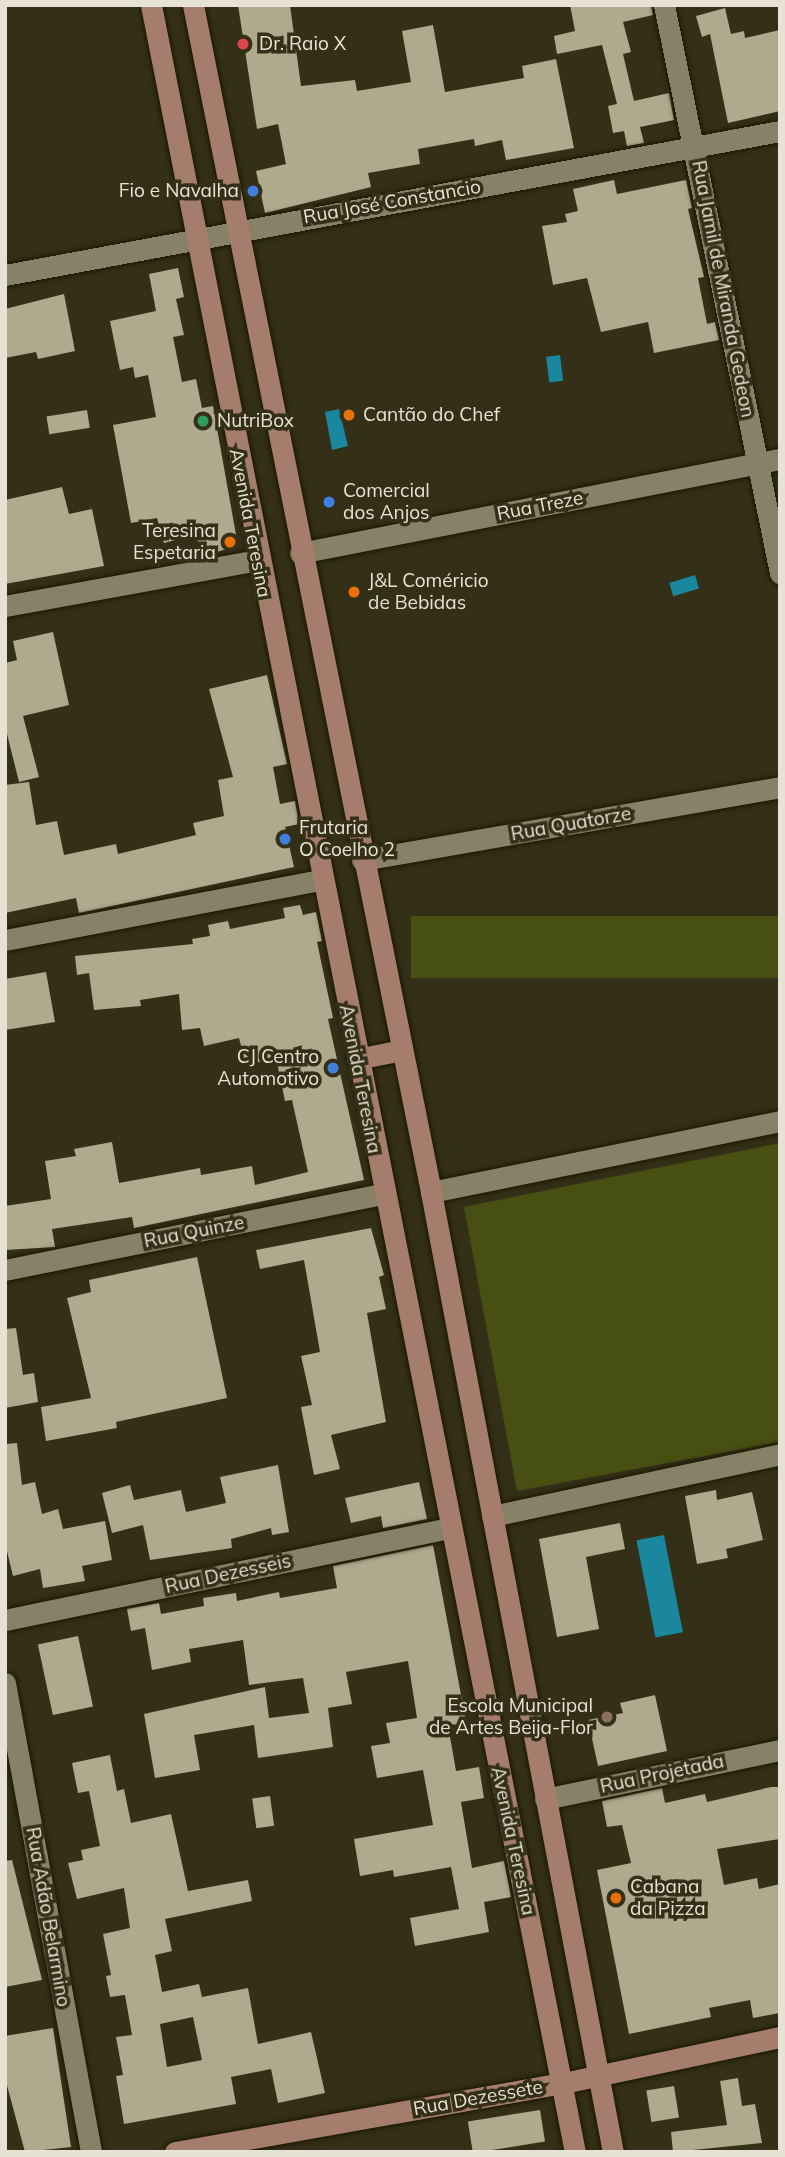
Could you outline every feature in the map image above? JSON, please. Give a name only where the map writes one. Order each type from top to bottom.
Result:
[{"type":"main road","name":"Avenida Teresina","points":[[151,5],[194,237],[575,2152]]},
{"type":"main road","name":"Avenida Teresina","points":[[193,5],[235,230],[431,1192],[613,2152]]},
{"type":"main road","points":[[357,1059],[402,1050]]},
{"type":"main road","name":"Rua Dezessete","points":[[174,2152],[563,2083],[780,2037]]},
{"type":"street","name":"Rua Jamil de Miranda Gedeon","points":[[664,5],[696,148],[780,573]]},
{"type":"street","name":"Rua José Constancio","points":[[5,275],[194,237],[780,131]]},
{"type":"street","name":"Rua Treze","points":[[300,553],[780,459]]},
{"type":"street","points":[[5,606],[258,560]]},
{"type":"street","name":"Rua Quatorze","points":[[362,860],[780,788]]},
{"type":"street","points":[[5,940],[321,880]]},
{"type":"street","points":[[431,1192],[780,1121]]},
{"type":"street","name":"Rua Quinze","points":[[5,1270],[383,1194]]},
{"type":"street","points":[[492,1517],[780,1454]]},
{"type":"street","name":"Rua Dezesseis","points":[[5,1620],[450,1528]]},
{"type":"street","name":"Rua Adão Belarmino","points":[[5,1683],[91,2152]]},
{"type":"street","name":"Rua Projetada","points":[[545,1799],[780,1750]]},
{"type":"green space","points":[[411,916],[780,916],[780,978],[411,978]]},
{"type":"green space","points":[[780,1143],[780,1442],[517,1491],[464,1207]]},
{"type":"water","points":[[560,355],[563,381],[549,383],[546,357]]},
{"type":"water","points":[[339,409],[348,446],[332,450],[325,412]]},
{"type":"water","points":[[695,575],[699,588],[673,596],[669,583]]},
{"type":"water","points":[[664,1535],[683,1632],[655,1638],[637,1540]]},
{"type":"building","points":[[238,5],[290,5],[301,86],[355,80],[357,91],[411,82],[402,31],[433,25],[445,92],[524,78],[522,66],[556,59],[574,148],[506,160],[502,140],[475,146],[474,139],[418,149],[420,164],[368,173],[371,187],[265,213],[256,171],[286,164],[278,124],[257,129]]},
{"type":"building","points":[[570,5],[651,5],[653,15],[623,22],[631,52],[623,54],[634,101],[669,93],[674,120],[640,127],[644,143],[627,146],[624,131],[613,133],[608,106],[617,104],[602,45],[557,54],[554,36],[575,31]]},
{"type":"building","points":[[725,8],[731,34],[744,31],[745,38],[780,30],[780,111],[728,123],[710,34],[702,37],[696,16]]},
{"type":"building","points":[[614,180],[617,194],[686,180],[692,208],[688,209],[704,277],[698,278],[707,324],[715,322],[719,340],[654,353],[648,322],[601,332],[587,278],[553,285],[542,226],[567,222],[565,214],[578,211],[573,189]]},
{"type":"building","points":[[178,268],[184,297],[176,299],[184,335],[173,337],[182,382],[196,379],[202,408],[213,406],[238,546],[202,556],[196,535],[164,543],[157,518],[131,523],[113,425],[156,417],[148,375],[135,378],[133,367],[120,370],[110,321],[156,311],[149,274]]},
{"type":"building","points":[[64,294],[75,351],[38,359],[36,352],[5,358],[5,309]]},
{"type":"building","points":[[87,410],[90,428],[49,434],[47,416]]},
{"type":"building","points":[[62,487],[69,514],[92,509],[104,566],[5,584],[5,500]]},
{"type":"building","points":[[53,632],[69,705],[23,716],[39,777],[19,782],[5,726],[5,663],[17,660],[13,641]]},
{"type":"building","points":[[267,675],[287,764],[273,767],[280,804],[295,801],[299,824],[285,827],[294,867],[79,913],[76,898],[5,913],[5,785],[29,782],[36,825],[57,821],[64,855],[116,844],[118,854],[196,835],[193,823],[224,816],[218,780],[233,777],[209,689]]},
{"type":"building","points":[[300,905],[303,915],[316,912],[322,941],[317,942],[333,1018],[328,1019],[364,1180],[134,1228],[132,1217],[52,1229],[55,1247],[5,1250],[5,1206],[51,1199],[45,1161],[76,1156],[74,1149],[112,1142],[119,1183],[200,1168],[201,1175],[252,1166],[255,1185],[308,1172],[292,1100],[285,1101],[276,1058],[246,1065],[239,1038],[204,1046],[200,1028],[182,1030],[179,994],[140,1000],[141,1006],[94,1010],[89,973],[77,975],[75,956],[193,944],[192,939],[210,936],[208,925],[228,921],[230,929],[285,918],[283,908]]},
{"type":"building","points":[[46,972],[55,1022],[5,1030],[5,979]]},
{"type":"building","points":[[371,1228],[384,1275],[379,1277],[386,1309],[367,1313],[386,1422],[331,1435],[340,1469],[314,1475],[301,1407],[312,1405],[301,1356],[320,1352],[304,1260],[260,1269],[256,1250]]},
{"type":"building","points":[[197,1257],[227,1398],[116,1422],[117,1428],[46,1441],[41,1407],[91,1398],[67,1298],[91,1292],[89,1280]]},
{"type":"building","points":[[16,1328],[23,1375],[34,1373],[38,1402],[5,1408],[5,1329]]},
{"type":"building","points":[[17,1443],[22,1485],[35,1482],[42,1514],[58,1509],[63,1529],[105,1521],[112,1560],[82,1566],[85,1581],[43,1588],[40,1569],[13,1576],[5,1543],[5,1444]]},
{"type":"building","points":[[278,1465],[289,1532],[272,1535],[271,1528],[231,1539],[232,1548],[150,1560],[143,1525],[112,1533],[102,1493],[130,1485],[134,1500],[181,1490],[186,1512],[226,1503],[220,1477]]},
{"type":"building","points":[[419,1482],[427,1519],[383,1528],[381,1516],[351,1523],[345,1498]]},
{"type":"building","points":[[716,1490],[717,1500],[752,1492],[763,1540],[726,1549],[728,1558],[697,1564],[685,1496]]},
{"type":"building","points":[[620,1523],[625,1549],[586,1557],[599,1629],[557,1637],[539,1539]]},
{"type":"building","points":[[433,1545],[467,1727],[449,1731],[456,1771],[479,1767],[484,1798],[461,1802],[472,1868],[504,1861],[511,1897],[484,1902],[489,1932],[415,1946],[410,1918],[459,1909],[451,1867],[394,1877],[393,1870],[360,1876],[354,1839],[433,1825],[423,1770],[377,1778],[371,1746],[390,1743],[386,1723],[417,1718],[408,1661],[346,1672],[352,1704],[328,1708],[333,1747],[258,1758],[254,1725],[194,1735],[200,1770],[155,1778],[144,1714],[265,1687],[269,1718],[309,1713],[303,1678],[249,1685],[243,1640],[189,1649],[191,1662],[152,1670],[145,1628],[131,1631],[127,1609],[159,1603],[161,1614],[204,1606],[203,1598],[236,1593],[237,1601],[279,1592],[280,1598],[337,1588],[333,1566]]},
{"type":"building","points":[[78,1636],[93,1706],[53,1715],[38,1645]]},
{"type":"building","points":[[655,1695],[667,1751],[598,1766],[588,1720],[623,1713],[620,1703]]},
{"type":"building","points":[[110,1755],[117,1791],[124,1789],[131,1823],[171,1814],[188,1891],[248,1880],[252,1901],[165,1919],[172,1951],[155,1955],[162,1992],[199,1984],[202,1997],[248,1988],[258,2044],[311,2032],[325,2093],[278,2103],[271,2069],[231,2077],[236,2104],[124,2124],[116,2076],[123,2075],[116,2037],[132,2035],[125,1995],[110,1997],[106,1976],[111,1975],[103,1934],[130,1928],[124,1888],[77,1899],[68,1863],[83,1860],[81,1850],[100,1846],[89,1791],[78,1793],[72,1763]],"holes":[[[193,2017],[202,2060],[167,2067],[160,2024]]]},
{"type":"building","points":[[780,1787],[780,1839],[717,1849],[724,1885],[757,1878],[759,1889],[780,1884],[780,2013],[753,2018],[750,2000],[709,2008],[711,2017],[629,2034],[597,1870],[631,1863],[622,1825],[607,1827],[602,1801],[662,1788],[665,1803],[705,1794],[707,1802]]},
{"type":"building","points":[[270,1796],[274,1826],[256,1828],[252,1799]]},
{"type":"building","points":[[12,1860],[42,1980],[5,1987],[5,1861]]},
{"type":"building","points":[[53,2028],[71,2147],[25,2152],[5,2078],[5,2036]]},
{"type":"building","points":[[738,2078],[742,2106],[755,2104],[762,2143],[673,2152],[671,2132],[727,2125],[720,2081]]},
{"type":"building","points":[[674,2086],[679,2118],[651,2122],[646,2090]]},
{"type":"building","points":[[540,2110],[545,2142],[473,2152],[468,2121]]},
{"type":"place","name":"Dr. Raio X","points":[[243,44]]},
{"type":"place","name":"Fio e Navalha","points":[[253,191]]},
{"type":"place","name":"Cantão do Chef","points":[[349,415]]},
{"type":"place","name":"NutriBox","points":[[203,421]]},
{"type":"place","name":"Comercial dos Anjos","points":[[329,502]]},
{"type":"place","name":"Teresina Espetaria","points":[[230,542]]},
{"type":"place","name":"J&L Coméricio de Bebidas","points":[[354,592]]},
{"type":"place","name":"Frutaria O Coelho 2","points":[[285,839]]},
{"type":"place","name":"CJ Centro Automotivo","points":[[333,1068]]},
{"type":"place","name":"Escola Municipal de Artes Beija-Flor","points":[[607,1717]]},
{"type":"place","name":"Cabana da Pizza","points":[[616,1898]]}]
